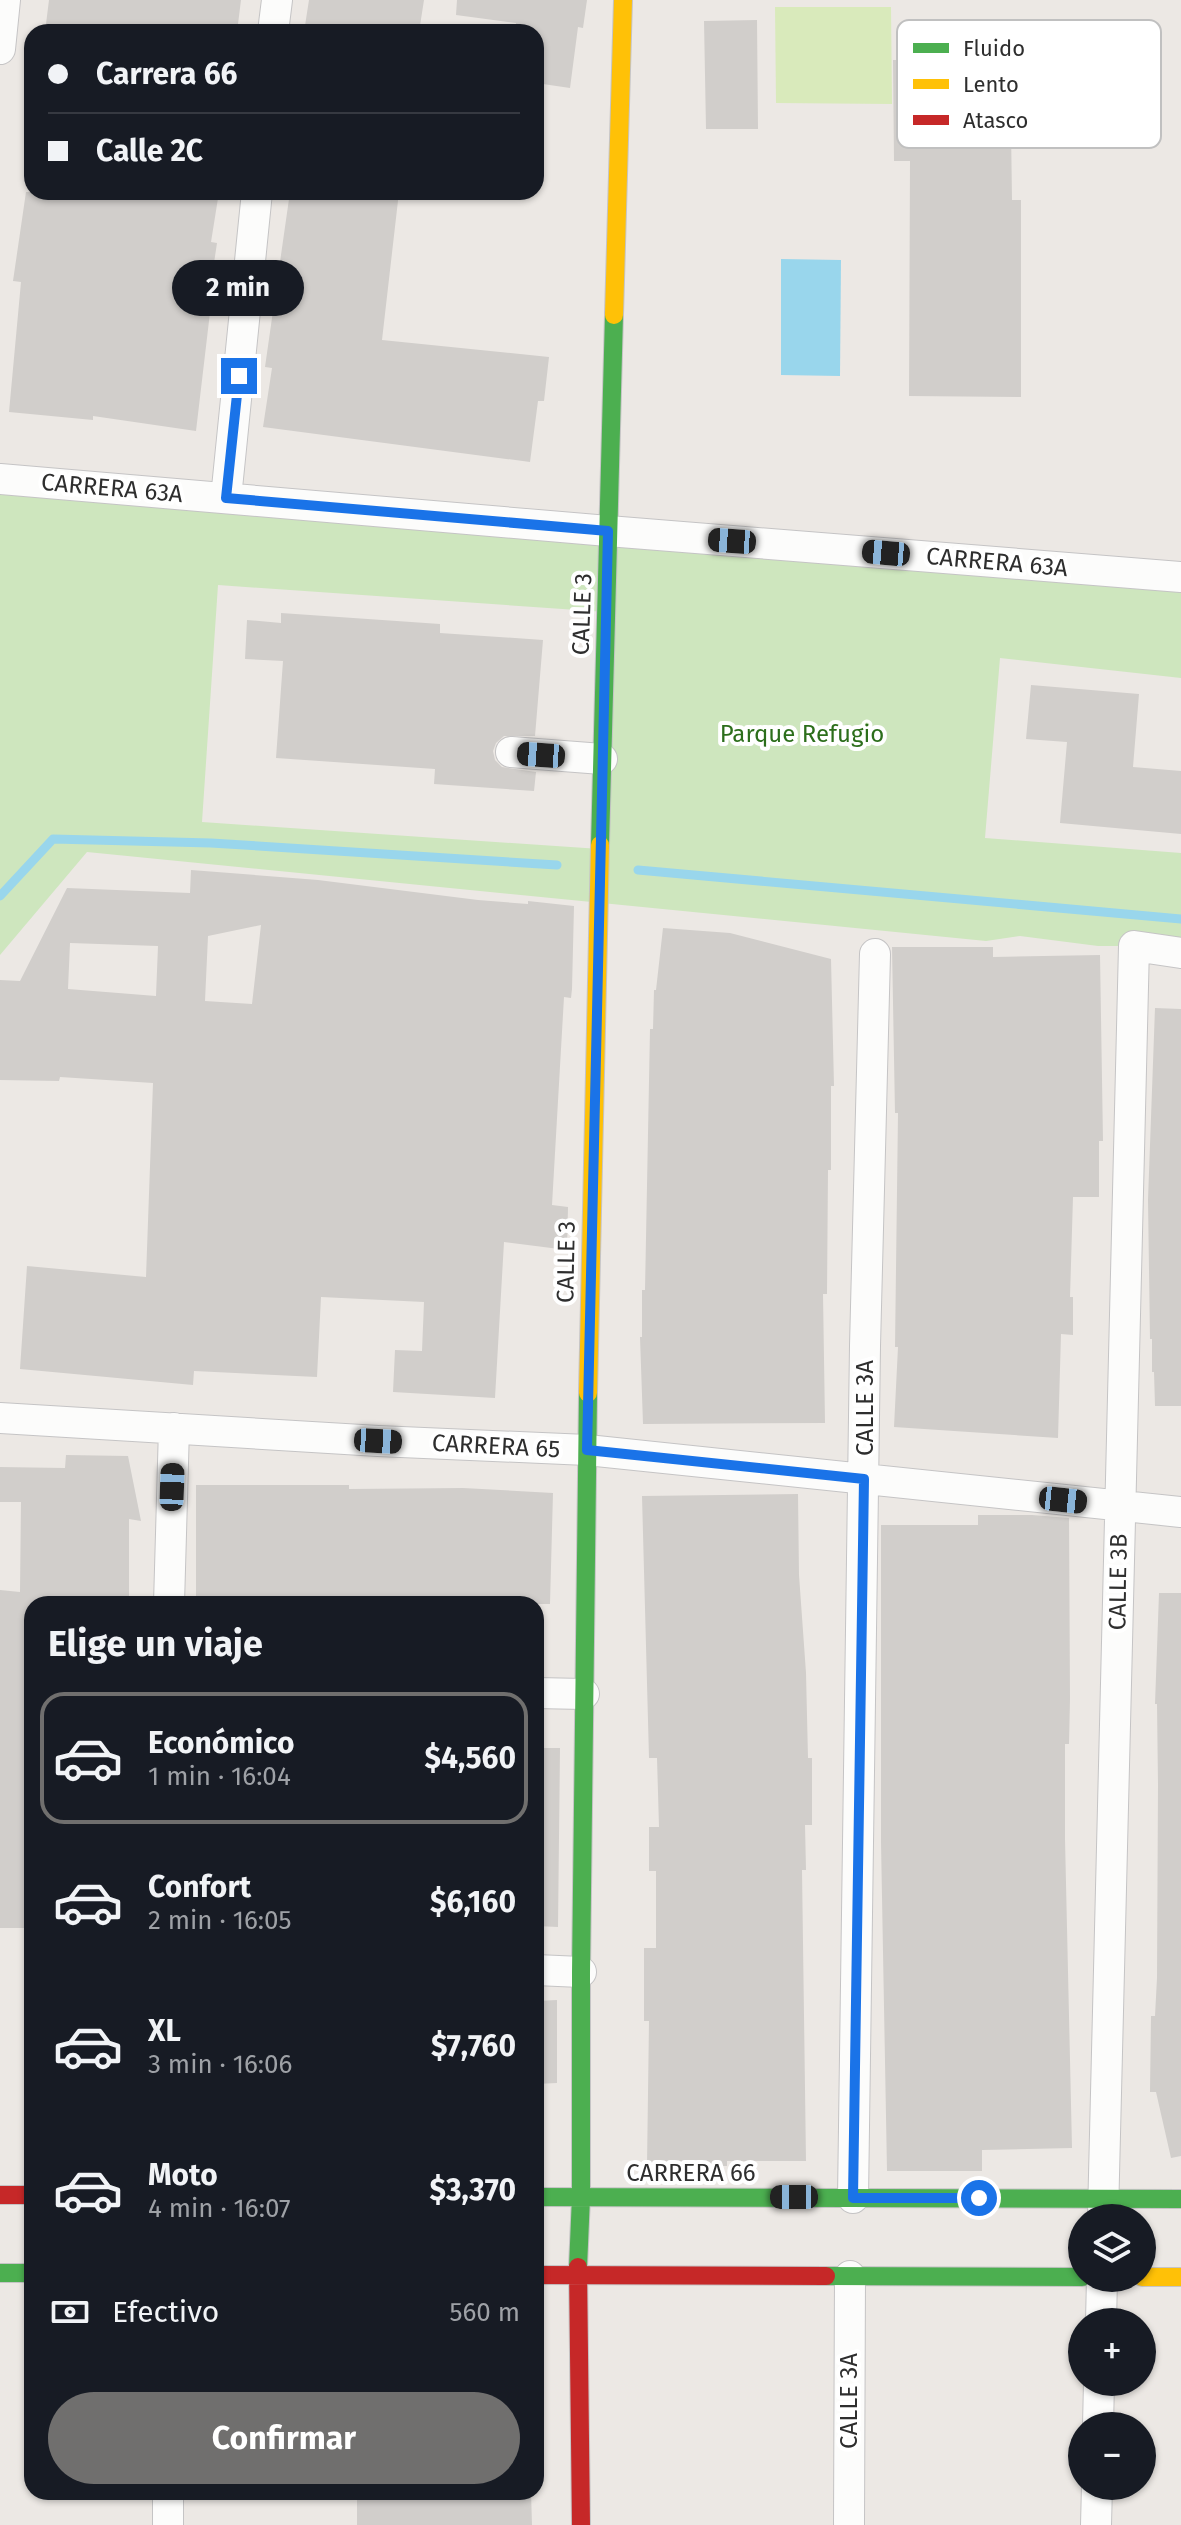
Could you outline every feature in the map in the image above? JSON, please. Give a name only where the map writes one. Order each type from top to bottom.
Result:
[{"type":"street","points":[[0,49],[5,0]]},
{"type":"street","points":[[274,24],[277,0]]},
{"type":"street","name":"CALLE 3","points":[[581,2525],[578,2275],[587,1450],[623,0]]},
{"type":"street","points":[[226,498],[256,200]]},
{"type":"street","name":"CARRERA 63A","points":[[0,479],[1181,577]]},
{"type":"street","points":[[511,752],[602,759]]},
{"type":"street","name":"CALLE 3B","points":[[1104,2204],[1134,946],[1181,953]]},
{"type":"street","name":"CALLE 3A","points":[[853,2198],[875,954]]},
{"type":"street","name":"CARRERA 65","points":[[0,1418],[587,1450],[1181,1512]]},
{"type":"street","points":[[169,1596],[174,1428]]},
{"type":"street","points":[[544,1693],[584,1694]]},
{"type":"street","points":[[544,1970],[581,1972]]},
{"type":"street","points":[[0,2195],[24,2195]]},
{"type":"street","name":"CARRERA 66","points":[[544,2197],[853,2198],[1068,2207]]},
{"type":"street","name":"CARRERA 66","points":[[1138,2204],[1181,2199]]},
{"type":"street","points":[[0,2273],[24,2273]]},
{"type":"street","points":[[544,2275],[1068,2277]]},
{"type":"street","name":"CALLE 3A","points":[[849,2525],[850,2276]]},
{"type":"street","points":[[1156,2277],[1181,2277]]},
{"type":"street","points":[[168,2500],[168,2525]]},
{"type":"street","points":[[1096,2525],[1097,2500]]},
{"type":"green space","points":[[775,7],[891,7],[892,104],[776,103]]},
{"type":"green space","name":"Parque Refugio","points":[[0,479],[1181,577],[1181,678],[1000,658],[985,838],[1181,853],[1181,953],[1020,936],[986,941],[87,852],[0,955]],"holes":[[[218,585],[606,612],[600,849],[202,822]]]},
{"type":"water","points":[[781,259],[841,260],[840,376],[781,375]]},
{"type":"building","points":[[49,0],[241,0],[238,24],[46,24]]},
{"type":"building","points":[[309,0],[424,0],[420,24],[305,24]]},
{"type":"building","points":[[457,0],[587,0],[583,28],[578,27],[570,88],[544,84],[544,24],[516,24],[456,15]]},
{"type":"building","points":[[757,20],[758,129],[706,129],[704,21]]},
{"type":"building","points":[[893,60],[897,60],[897,148],[1011,148],[1012,200],[1021,200],[1021,397],[909,396],[910,161],[894,161]]},
{"type":"building","points":[[25,200],[218,200],[211,242],[217,243],[196,431],[93,416],[93,420],[9,412],[21,282],[13,281]]},
{"type":"building","points":[[289,200],[398,200],[382,340],[549,357],[544,401],[538,401],[530,462],[263,427],[272,368],[265,367]]},
{"type":"building","points":[[281,613],[440,624],[440,633],[543,640],[535,736],[504,736],[493,751],[495,760],[502,767],[536,772],[534,791],[434,784],[435,769],[276,758],[283,661],[245,659],[247,620],[281,623]]},
{"type":"building","points":[[1031,685],[1139,694],[1133,767],[1181,771],[1181,834],[1060,823],[1067,742],[1026,739]]},
{"type":"building","points":[[191,870],[318,880],[478,900],[574,906],[572,989],[571,998],[564,997],[552,1205],[568,1207],[567,1250],[504,1242],[495,1398],[393,1392],[395,1350],[422,1351],[424,1302],[321,1297],[317,1377],[194,1371],[193,1385],[20,1369],[27,1266],[146,1277],[153,1083],[60,1077],[59,1081],[0,1080],[0,980],[20,981],[67,888],[190,893]],"holes":[[[261,925],[252,1004],[205,1001],[208,936]],[[70,943],[158,946],[156,996],[68,989]]]},
{"type":"building","points":[[663,928],[730,933],[831,959],[834,1086],[831,1086],[831,1170],[828,1170],[827,1294],[823,1294],[825,1423],[643,1424],[640,1337],[642,1290],[645,1290],[650,1029],[653,1029],[654,990]]},
{"type":"building","points":[[892,947],[993,947],[993,957],[1100,955],[1103,1141],[1099,1141],[1099,1197],[1073,1197],[1070,1297],[1073,1297],[1073,1335],[1061,1334],[1058,1438],[894,1427],[898,1347],[895,1347],[898,1113],[895,1113]]},
{"type":"building","points":[[1155,1008],[1181,1009],[1181,1406],[1155,1406],[1152,1372],[1148,1200]]},
{"type":"building","points":[[66,1455],[128,1456],[141,1521],[129,1519],[129,1596],[24,1596],[24,1928],[0,1928],[0,1590],[20,1592],[21,1502],[0,1502],[0,1467],[65,1468]]},
{"type":"building","points":[[196,1485],[349,1485],[349,1489],[463,1488],[553,1493],[550,1604],[544,1604],[544,1596],[196,1596]]},
{"type":"building","points":[[798,1494],[808,1758],[812,1758],[812,1825],[805,1825],[806,1870],[802,1870],[806,2161],[727,2161],[727,2166],[647,2166],[649,2021],[644,2021],[644,1948],[656,1948],[656,1871],[649,1871],[649,1827],[659,1827],[657,1758],[649,1758],[642,1496]]},
{"type":"building","points":[[978,1515],[1069,1518],[1070,1699],[1069,1744],[1065,1744],[1065,1839],[1072,2148],[982,2150],[982,2171],[887,2171],[881,1842],[881,1525],[978,1525]]},
{"type":"building","points":[[1159,1593],[1181,1593],[1181,2156],[1171,2158],[1156,2092],[1150,2092],[1151,2016],[1155,2016],[1157,1978],[1158,1784],[1155,1704]]},
{"type":"building","points":[[544,1748],[560,1748],[558,1927],[544,1926]]},
{"type":"building","points":[[557,2000],[557,2083],[544,2084],[544,2001]]},
{"type":"building","points":[[357,2500],[531,2500],[532,2525],[357,2525]]},
{"type":"waterway","points":[[0,896],[53,839],[211,843],[557,865]]},
{"type":"waterway","points":[[638,870],[1181,919]]},
{"type":"traffic: fast","points":[[600,845],[614,315]]},
{"type":"traffic: fast","points":[[578,2267],[588,1393]]},
{"type":"traffic: fast","points":[[544,2197],[1181,2199]]},
{"type":"traffic: fast","points":[[0,2273],[24,2273]]},
{"type":"traffic: fast","points":[[826,2276],[1068,2277]]},
{"type":"traffic: slow","points":[[614,315],[623,0]]},
{"type":"traffic: slow","points":[[588,1393],[600,845]]},
{"type":"traffic: slow","points":[[1156,2277],[1181,2277]]},
{"type":"traffic: jam","points":[[0,2195],[24,2195]]},
{"type":"traffic: jam","points":[[578,2267],[581,2525]]},
{"type":"traffic: jam","points":[[544,2275],[826,2276]]},
{"type":"route","points":[[239,376],[226,498],[608,531],[587,1450],[864,1479],[853,2198],[979,2198]]}]
